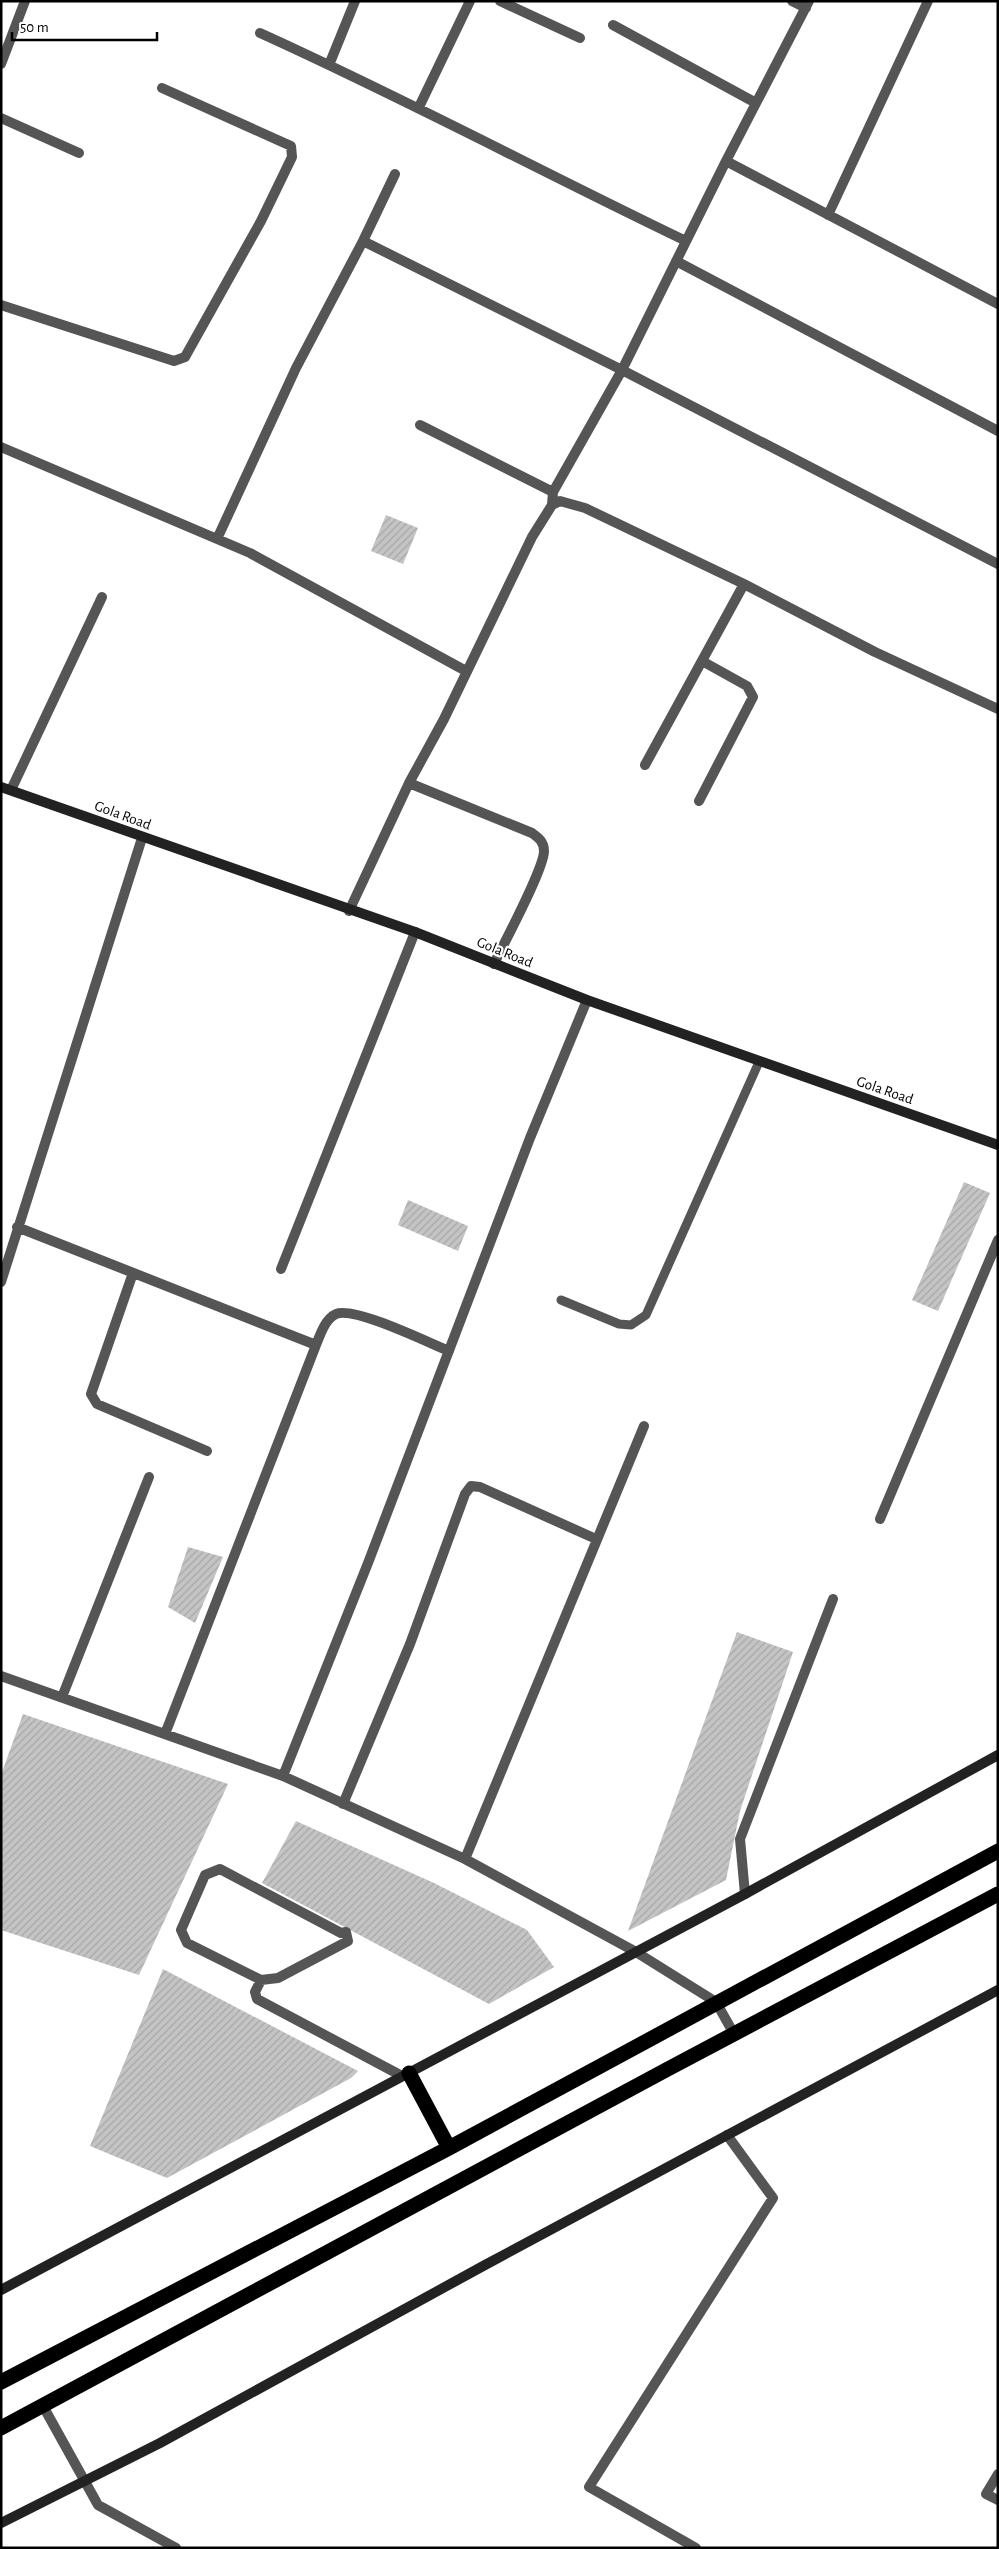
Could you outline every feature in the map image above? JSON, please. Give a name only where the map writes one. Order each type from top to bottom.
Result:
[{"type":"highway","points":[[1,2382],[449,2148],[998,1851]]},
{"type":"highway","points":[[1,2428],[998,1894]]},
{"type":"highway","points":[[405,2074],[449,2148]]},
{"type":"street","points":[[1,64],[25,1]]},
{"type":"street","points":[[329,65],[355,1]]},
{"type":"street","points":[[419,107],[470,1]]},
{"type":"street","points":[[500,1],[580,38]]},
{"type":"street","points":[[349,911],[409,783],[532,537],[552,505],[553,492],[622,370],[726,161],[807,5],[792,1]]},
{"type":"street","points":[[828,215],[928,1]]},
{"type":"street","points":[[613,25],[756,103]]},
{"type":"street","points":[[260,33],[419,107],[561,181],[686,241]]},
{"type":"street","points":[[1,305],[174,361],[185,357],[261,221],[292,157],[292,146],[162,88]]},
{"type":"street","points":[[1,118],[79,153]]},
{"type":"street","points":[[726,161],[998,304]]},
{"type":"street","points":[[218,539],[296,368],[363,242],[395,174]]},
{"type":"street","points":[[363,242],[622,370],[998,564]]},
{"type":"street","points":[[676,261],[998,431]]},
{"type":"street","points":[[420,425],[553,492]]},
{"type":"street","points":[[1,447],[250,554],[466,671]]},
{"type":"street","points":[[552,505],[560,501],[585,508],[744,584],[875,652],[998,709]]},
{"type":"street","points":[[645,765],[744,584]]},
{"type":"street","points":[[6,789],[102,597]]},
{"type":"street","points":[[699,801],[752,697],[748,686],[702,661]]},
{"type":"street","points":[[409,783],[532,833],[540,838],[543,845],[541,864],[494,964]]},
{"type":"street","name":"Gola Road","points":[[6,789],[349,911],[415,932],[587,1000],[998,1145]]},
{"type":"street","points":[[1,1282],[142,838]]},
{"type":"street","points":[[281,1269],[415,932]]},
{"type":"street","points":[[283,1776],[530,1138],[587,1000]]},
{"type":"street","points":[[18,1227],[316,1345]]},
{"type":"street","points":[[880,1519],[998,1240]]},
{"type":"street","points":[[133,1273],[91,1394],[97,1404],[207,1451]]},
{"type":"street","points":[[165,1734],[316,1345],[329,1319],[342,1312],[363,1316],[449,1351]]},
{"type":"street","points":[[465,1859],[644,1426]]},
{"type":"street","points":[[62,1697],[149,1477]]},
{"type":"street","points":[[343,1804],[410,1644],[465,1494],[471,1486],[480,1487],[596,1539]]},
{"type":"street","points":[[745,1894],[740,1839],[833,1599]]},
{"type":"street","points":[[1,1676],[283,1776],[465,1859],[636,1952],[716,2002],[734,2034]]},
{"type":"street","points":[[1,2290],[745,1894],[998,1755]]},
{"type":"street","points":[[220,1869],[341,1933],[346,1932],[348,1941],[278,1978],[261,1980],[187,1943],[183,1937],[180,1930],[205,1875],[212,1871],[220,1869]]},
{"type":"street","points":[[261,1980],[255,1992],[257,1999],[405,2074]]},
{"type":"street","points":[[1,2523],[169,2438],[998,1990]]},
{"type":"street","points":[[696,2548],[589,2487],[773,2198],[727,2135]]},
{"type":"street","points":[[44,2406],[98,2505],[176,2548]]},
{"type":"street","points":[[998,2474],[986,2494],[998,2500]]},
{"type":"lane","points":[[561,1300],[619,1324],[631,1325],[646,1316],[759,1062]]},
{"type":"building","points":[[386,515],[418,528],[403,564],[371,551]]},
{"type":"building","points":[[964,1182],[990,1193],[938,1311],[912,1300]]},
{"type":"building","points":[[408,1200],[468,1226],[458,1251],[398,1225]]},
{"type":"building","points":[[188,1547],[223,1557],[195,1623],[168,1607]]},
{"type":"building","points":[[737,1632],[793,1652],[740,1811],[726,1880],[628,1931]]},
{"type":"building","points":[[23,1714],[228,1784],[139,1975],[1,1930],[1,1775]]},
{"type":"building","points":[[296,1821],[434,1883],[527,1930],[554,1967],[489,2004],[262,1883]]},
{"type":"building","points":[[163,1969],[358,2071],[351,2078],[167,2178],[90,2146]]}]
